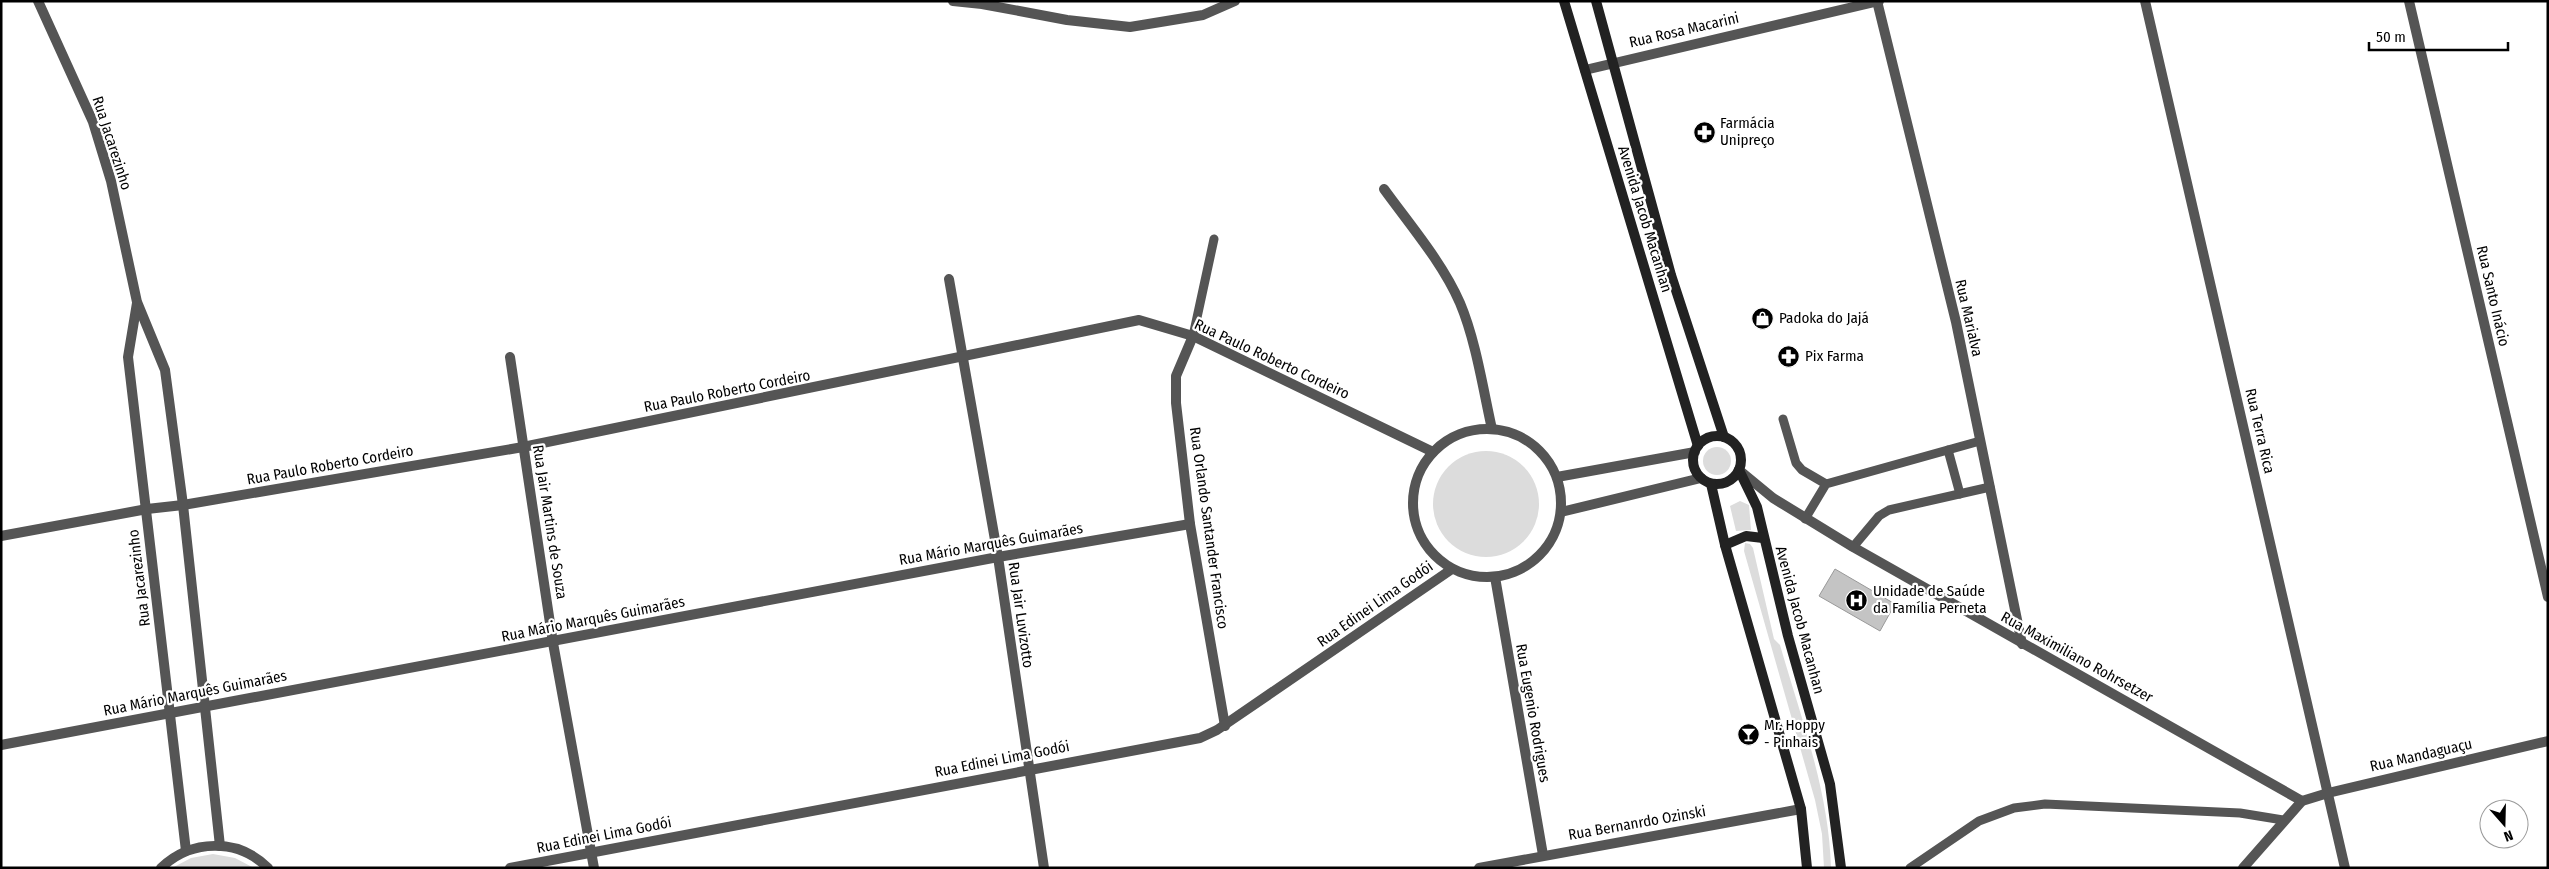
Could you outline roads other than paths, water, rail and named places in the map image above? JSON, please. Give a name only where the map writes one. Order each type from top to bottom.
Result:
[{"type":"main road","name":"Avenida Jacob Macanhan","points":[[1564,1],[1696,449]]},
{"type":"main road","name":"Avenida Jacob Macanhan","points":[[1596,1],[1671,275],[1724,437]]},
{"type":"main road","points":[[1724,437],[1736,444],[1739,450],[1741,457],[1739,470],[1728,482],[1711,484],[1701,478],[1694,466],[1696,449],[1710,438],[1724,437]]},
{"type":"main road","name":"Avenida Jacob Macanhan","points":[[1739,470],[1758,507],[1763,538],[1788,636],[1830,784],[1841,868]]},
{"type":"main road","points":[[1711,484],[1725,545],[1801,809],[1807,868]]},
{"type":"main road","points":[[1725,545],[1746,536],[1763,538]]},
{"type":"street","name":"Rua Jacarezinho","points":[[38,1],[93,122],[111,181],[137,302],[165,370],[183,505],[220,846]]},
{"type":"street","points":[[953,1],[982,4],[1067,20],[1130,27],[1203,15],[1235,1]]},
{"type":"street","name":"Rua Rosa Macarini","points":[[1585,70],[1878,1]]},
{"type":"street","name":"Rua Marialva","points":[[1878,1],[1956,322],[2022,644]]},
{"type":"street","name":"Rua Terra Rica","points":[[2146,1],[2345,868]]},
{"type":"street","name":"Rua Santo Inácio","points":[[2409,1],[2548,597]]},
{"type":"street","points":[[1384,189],[1433,257],[1460,303],[1476,359],[1492,429]]},
{"type":"street","name":"Rua Jair Luvizotto","points":[[949,279],[998,557],[1044,868]]},
{"type":"street","name":"Rua Jacarezinho","points":[[137,302],[128,357],[186,851]]},
{"type":"street","name":"Rua Paulo Roberto Cordeiro","points":[[1,536],[147,509],[183,505],[523,447],[964,358],[1139,320],[1193,336],[1433,452]]},
{"type":"street","name":"Rua Orlando Santander Francisco","points":[[1193,336],[1176,376],[1176,402],[1190,524],[1225,726]]},
{"type":"street","name":"Rua Jair Martins de Souza","points":[[510,358],[553,643],[594,868]]},
{"type":"street","points":[[1492,429],[1513,433],[1532,443],[1547,458],[1557,477],[1561,494],[1561,512],[1553,538],[1539,556],[1519,570],[1495,577],[1473,576],[1452,569],[1438,559],[1427,547],[1419,533],[1414,515],[1415,484],[1421,468],[1433,452],[1443,443],[1463,433],[1492,429]]},
{"type":"street","points":[[1557,477],[1696,449]]},
{"type":"street","name":"Rua Maximiliano Rohrsetzer","points":[[1739,470],[1773,498],[1805,519],[2022,644],[2302,801]]},
{"type":"street","points":[[1561,512],[1701,478]]},
{"type":"street","name":"Rua Mário Marquês Guimarães","points":[[1,745],[553,643],[998,557],[1190,524]]},
{"type":"street","name":"Rua Edinei Lima Godói","points":[[510,868],[1200,738],[1225,726],[1452,569]]},
{"type":"street","name":"Rua Eugenio Rodrigues","points":[[1495,577],[1543,855]]},
{"type":"street","name":"Rua Mandaguaçu","points":[[2302,801],[2328,793],[2548,741]]},
{"type":"street","points":[[2243,868],[2283,820],[2302,801]]},
{"type":"street","name":"Rua Bernanrdo Ozinski","points":[[1479,868],[1801,809]]},
{"type":"street","points":[[161,868],[186,851],[200,846],[220,846],[244,852],[268,868]]},
{"type":"lane","points":[[1193,336],[1214,239]]},
{"type":"lane","points":[[1783,419],[1796,463],[1802,470],[1826,484]]},
{"type":"lane","points":[[1805,519],[1826,484],[1980,442]]},
{"type":"lane","points":[[1948,450],[1960,494]]},
{"type":"lane","points":[[1853,547],[1879,516],[1889,510],[1990,487]]},
{"type":"lane","points":[[1910,868],[1979,821],[2014,808],[2045,804],[2233,812],[2283,820]]},
{"type":"place","name":"Farmácia Unipreço","points":[[1704,132]]},
{"type":"place","name":"Padoka do Jajá","points":[[1763,318]]},
{"type":"place","name":"Pix Farma","points":[[1789,356]]},
{"type":"place","name":"Unidade de Saúde da Família Perneta","points":[[1857,600]]},
{"type":"place","name":"Mr. Hoppy - Pinhais","points":[[1748,734]]}]
